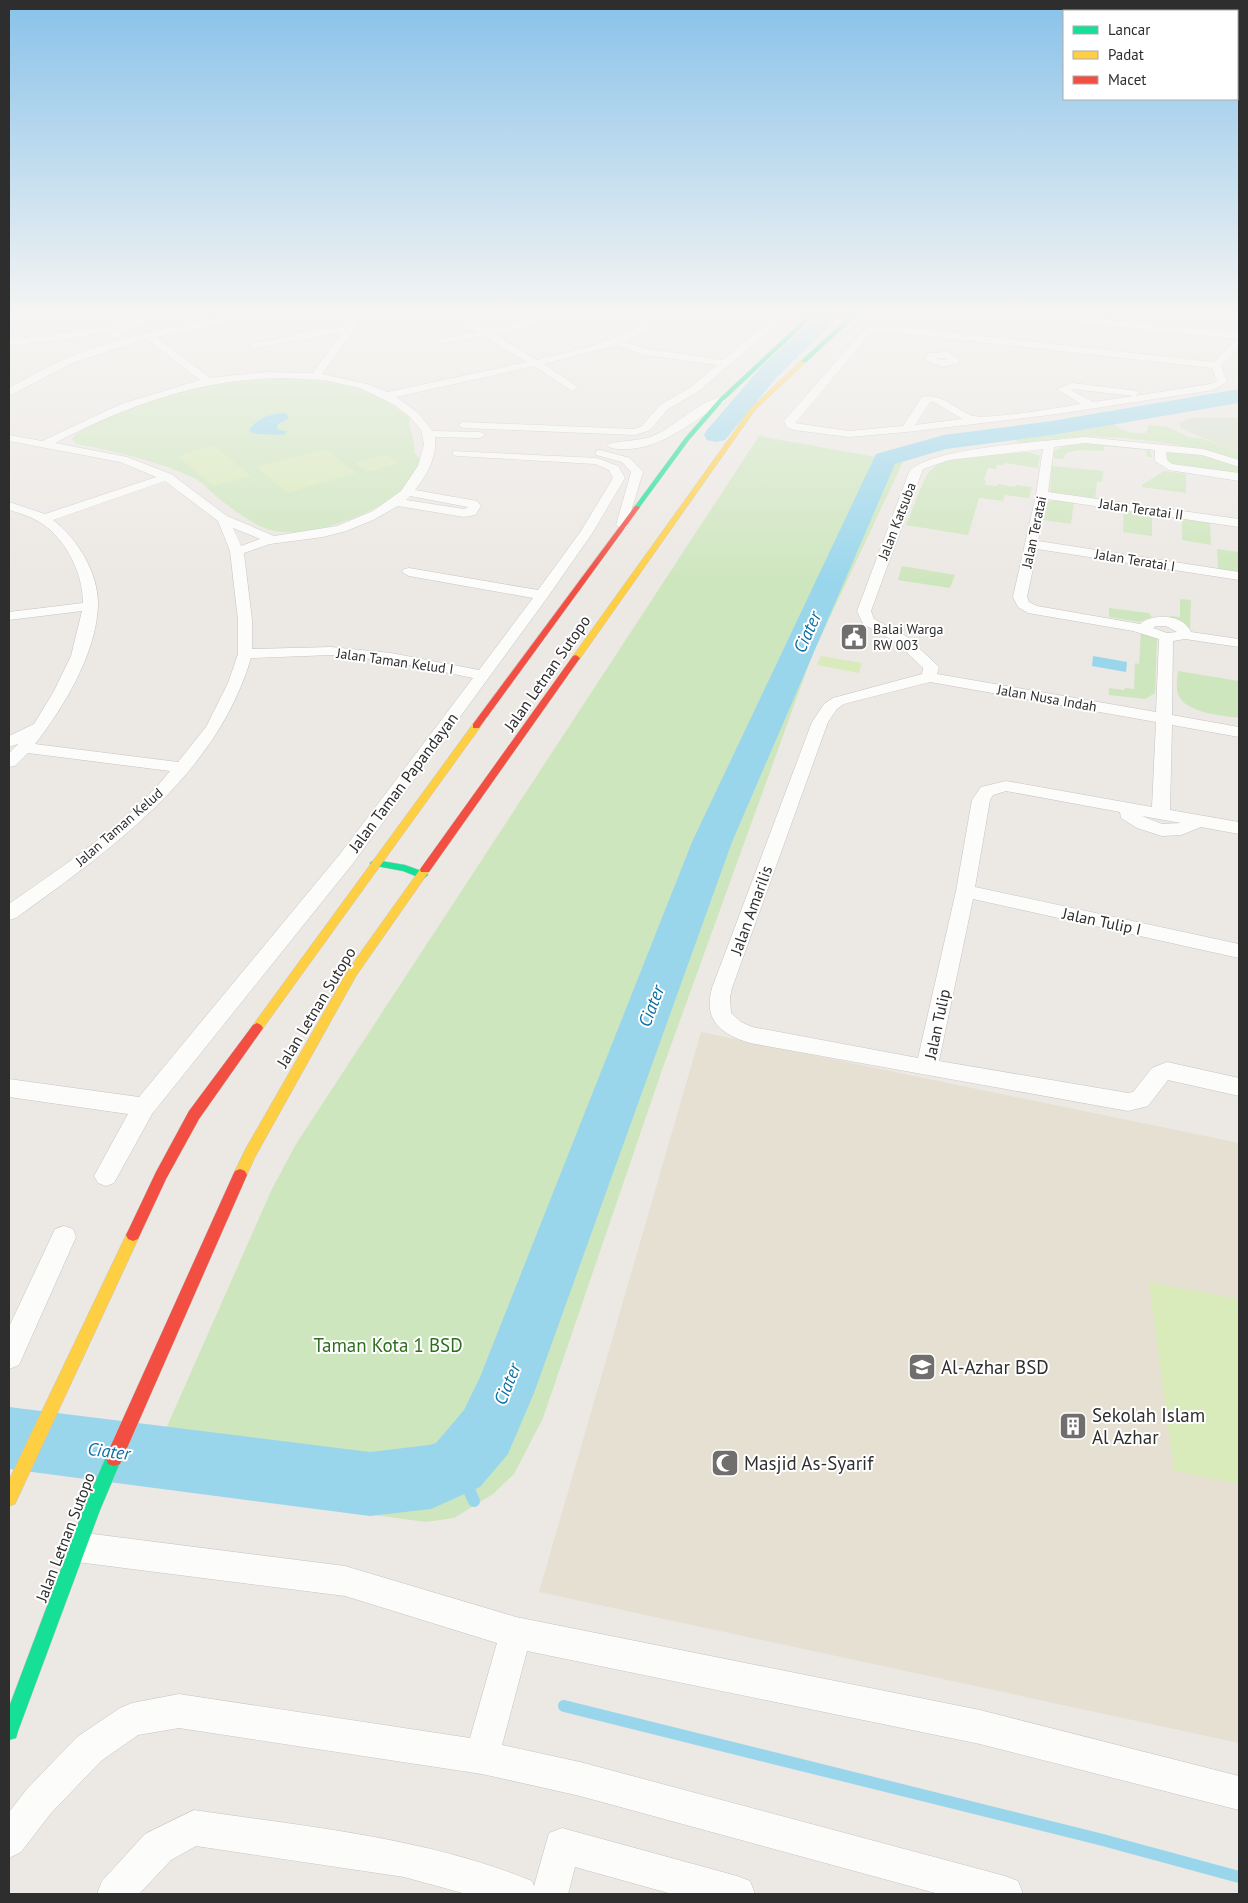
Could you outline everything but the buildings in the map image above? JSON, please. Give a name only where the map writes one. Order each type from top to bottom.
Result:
[{"type":"main road","name":"Jalan Letnan Sutopo","points":[[9,1498],[161,1176],[194,1115],[375,863],[622,526],[687,439],[717,405]]},
{"type":"main road","name":"Jalan Letnan Sutopo","points":[[9,1731],[92,1508],[154,1365],[250,1154],[352,973],[758,405]]},
{"type":"main road","points":[[396,835],[410,838]]},
{"type":"main road","points":[[427,841],[446,841]]},
{"type":"main road","points":[[375,863],[405,868],[423,875]]},
{"type":"street","points":[[46,443],[127,405]]},
{"type":"street","points":[[402,405],[431,438],[511,440],[614,450],[638,445],[665,436],[714,405]]},
{"type":"street","points":[[463,425],[511,440],[635,432],[646,428],[668,405]]},
{"type":"street","points":[[803,405],[789,421],[791,425],[798,428],[838,434],[978,422],[1100,405]]},
{"type":"street","points":[[907,429],[922,405]]},
{"type":"street","points":[[946,405],[952,410],[978,422]]},
{"type":"street","name":"Jalan Taman Kelud","points":[[9,438],[46,443],[123,459],[167,477],[223,520],[237,551],[245,620],[245,654],[236,683],[213,728],[182,767],[160,794],[132,819],[81,862],[9,913]]},
{"type":"street","points":[[237,551],[272,540],[317,535],[352,525],[395,502],[408,492],[424,468],[431,438]]},
{"type":"street","name":"Jalan Taman Papandayan","points":[[106,1176],[144,1106],[347,858],[542,595],[587,532],[619,478],[614,468],[597,461],[511,440],[457,453]]},
{"type":"street","points":[[1049,444],[1097,440],[1210,454],[1239,464]]},
{"type":"street","name":"Jalan Teratai","points":[[1049,444],[1042,495],[1020,597],[1027,607],[1146,630],[1166,637],[1185,635],[1239,643]]},
{"type":"street","name":"Jalan Katsuba","points":[[930,672],[901,639],[868,621],[864,611],[915,472],[919,467],[947,457],[1049,444]]},
{"type":"street","points":[[1160,447],[1162,464],[1168,467],[1239,477]]},
{"type":"street","points":[[614,450],[637,472],[622,526]]},
{"type":"street","points":[[9,514],[37,516],[167,477]]},
{"type":"street","points":[[395,502],[464,513],[471,512],[475,506],[408,492]]},
{"type":"street","name":"Jalan Teratai II","points":[[1042,495],[1239,523]]},
{"type":"street","points":[[9,506],[37,516],[58,531],[76,553],[84,569],[91,606],[79,656],[66,684],[25,748],[9,762]]},
{"type":"street","points":[[223,520],[272,540]]},
{"type":"street","name":"Jalan Teratai I","points":[[1031,544],[1239,576]]},
{"type":"street","points":[[410,572],[542,595]]},
{"type":"street","points":[[9,616],[91,606]]},
{"type":"street","name":"Jalan Teratai","points":[[1146,630],[1146,626],[1150,622],[1166,621],[1183,629],[1185,635]]},
{"type":"street","points":[[1161,814],[1166,637]]},
{"type":"street","name":"Jalan Taman Kelud I","points":[[245,654],[331,651],[391,657],[483,674]]},
{"type":"street","name":"Jalan Nusa Indah","points":[[930,672],[1165,714],[1239,723]]},
{"type":"street","name":"Jalan Amarilis","points":[[927,1068],[750,1035],[737,1031],[727,1024],[718,1005],[722,988],[820,722],[830,706],[857,695],[893,688],[930,672]]},
{"type":"street","name":"Jalan Nusa Indah","points":[[1165,714],[1239,732]]},
{"type":"street","points":[[9,742],[40,727]]},
{"type":"street","points":[[25,748],[182,767]]},
{"type":"street","name":"Jalan Tulip","points":[[1239,828],[1006,786],[986,791],[981,800],[965,891],[927,1068],[1128,1102],[1140,1100],[1160,1074],[1167,1071],[1239,1087]]},
{"type":"street","name":"Jalan Tulip","points":[[1120,807],[1130,816],[1156,828],[1181,831],[1190,828],[1197,821]]},
{"type":"street","name":"Jalan Tulip I","points":[[965,891],[1239,951]]},
{"type":"street","points":[[9,1088],[144,1106]]},
{"type":"street","points":[[9,1355],[64,1237]]},
{"type":"street","points":[[77,1547],[345,1581],[516,1634],[980,1728],[1239,1793]]},
{"type":"street","points":[[482,1756],[516,1634]]},
{"type":"street","points":[[9,1840],[39,1801],[89,1749],[132,1720],[179,1711],[482,1756],[580,1780],[1005,1894]]},
{"type":"street","points":[[115,1894],[158,1847],[194,1828],[404,1859],[450,1871],[520,1894]]},
{"type":"street","points":[[550,1894],[562,1846],[737,1894]]},
{"type":"shaded area","name":"Al-Azhar BSD","points":[[701,1032],[1239,1143],[1239,1743],[539,1592]]},
{"type":"green space","points":[[136,405],[391,405],[410,418],[414,452],[420,459],[416,473],[406,486],[373,509],[330,526],[290,532],[274,531],[259,526],[244,516],[222,501],[196,479],[153,462],[77,444],[72,439],[85,428]]},
{"type":"green space","points":[[1190,418],[1239,418],[1239,453],[1180,428],[1180,423]]},
{"type":"green space","points":[[1113,422],[1124,431],[1132,433],[1146,433],[1149,425],[1168,427],[1188,437],[1204,439],[1239,453],[1239,461],[1203,450],[1137,439],[1078,437],[1021,444],[1012,438]]},
{"type":"green space","name":"Taman Kota 1 BSD","points":[[759,436],[903,462],[813,653],[662,1070],[543,1418],[514,1474],[493,1494],[454,1518],[426,1522],[142,1483],[271,1191],[296,1144]]},
{"type":"green space","points":[[1096,442],[1149,448],[1152,457],[1147,457],[1146,450],[1104,446],[1104,451],[1079,450],[1066,453],[1063,459],[1054,458],[1053,452],[1064,446]]},
{"type":"green space","points":[[214,446],[251,476],[213,486],[177,456]]},
{"type":"green space","points":[[325,449],[356,473],[287,493],[256,467]]},
{"type":"green space","points":[[1174,451],[1209,456],[1239,467],[1239,475],[1178,467],[1167,463],[1167,453]]},
{"type":"green space","points":[[1028,452],[1040,456],[1038,468],[1004,463],[1003,465],[997,465],[996,469],[988,468],[984,480],[986,481],[985,485],[997,486],[998,484],[1032,487],[1029,498],[1005,495],[1003,501],[979,498],[968,535],[906,525],[926,477],[936,466],[961,458]]},
{"type":"green space","points":[[387,455],[399,463],[367,472],[355,463]]},
{"type":"green space","points":[[1052,466],[1103,471],[1102,482],[1097,481],[1095,500],[1050,492]]},
{"type":"green space","points":[[1164,471],[1186,474],[1186,493],[1142,487],[1142,485]]},
{"type":"green space","points":[[1057,500],[1074,502],[1071,524],[1043,520],[1047,502]]},
{"type":"green space","points":[[1124,511],[1152,515],[1152,536],[1123,532]]},
{"type":"green space","points":[[1182,519],[1210,523],[1211,545],[1182,540]]},
{"type":"green space","points":[[1217,549],[1239,552],[1239,572],[1218,569]]},
{"type":"green space","points":[[902,566],[955,575],[950,588],[898,580]]},
{"type":"green space","points":[[1180,599],[1191,600],[1190,629],[1171,619],[1170,616],[1180,617]]},
{"type":"green space","points":[[1109,608],[1149,613],[1152,617],[1139,622],[1109,617]]},
{"type":"green space","points":[[1141,631],[1157,639],[1155,693],[1145,699],[1109,695],[1109,688],[1134,689],[1135,663],[1139,664]]},
{"type":"green space","points":[[821,656],[862,663],[859,673],[817,665]]},
{"type":"green space","points":[[1178,671],[1239,681],[1239,718],[1196,710],[1182,701],[1178,694]]},
{"type":"green space","points":[[1149,1282],[1239,1299],[1239,1484],[1174,1471]]},
{"type":"water","points":[[286,413],[289,418],[277,425],[278,430],[287,431],[284,435],[257,434],[249,431],[255,423],[265,417]]},
{"type":"water","points":[[1093,656],[1127,662],[1126,672],[1092,666]]},
{"type":"waterway","points":[[716,435],[741,405]]},
{"type":"waterway","name":"Ciater","points":[[9,1438],[370,1484],[431,1477],[458,1465],[486,1432],[504,1393],[712,842],[885,459],[944,442],[1052,428],[1188,405]]},
{"type":"waterway","points":[[458,1465],[474,1501]]},
{"type":"waterway","points":[[564,1706],[1099,1839],[1239,1877]]},
{"type":"traffic: fast","points":[[637,507],[687,439],[717,405]]},
{"type":"traffic: fast","points":[[375,863],[405,868],[423,875]]},
{"type":"traffic: fast","points":[[9,1731],[92,1508],[114,1458]]},
{"type":"traffic: slow","points":[[576,658],[757,405]]},
{"type":"traffic: slow","points":[[257,1028],[476,726]]},
{"type":"traffic: slow","points":[[240,1175],[352,973],[425,870]]},
{"type":"traffic: slow","points":[[9,1498],[133,1235]]},
{"type":"traffic: jam","points":[[476,726],[637,507]]},
{"type":"traffic: jam","points":[[425,870],[576,658]]},
{"type":"traffic: jam","points":[[133,1235],[161,1176],[194,1115],[257,1028]]},
{"type":"traffic: jam","points":[[114,1458],[240,1175]]},
{"type":"place","name":"Balai Warga RW 003","points":[[854,637]]},
{"type":"place","name":"Al-Azhar BSD","points":[[922,1367]]},
{"type":"place","name":"Sekolah Islam Al Azhar","points":[[1073,1426]]},
{"type":"place","name":"Masjid As-Syarif","points":[[725,1463]]}]
